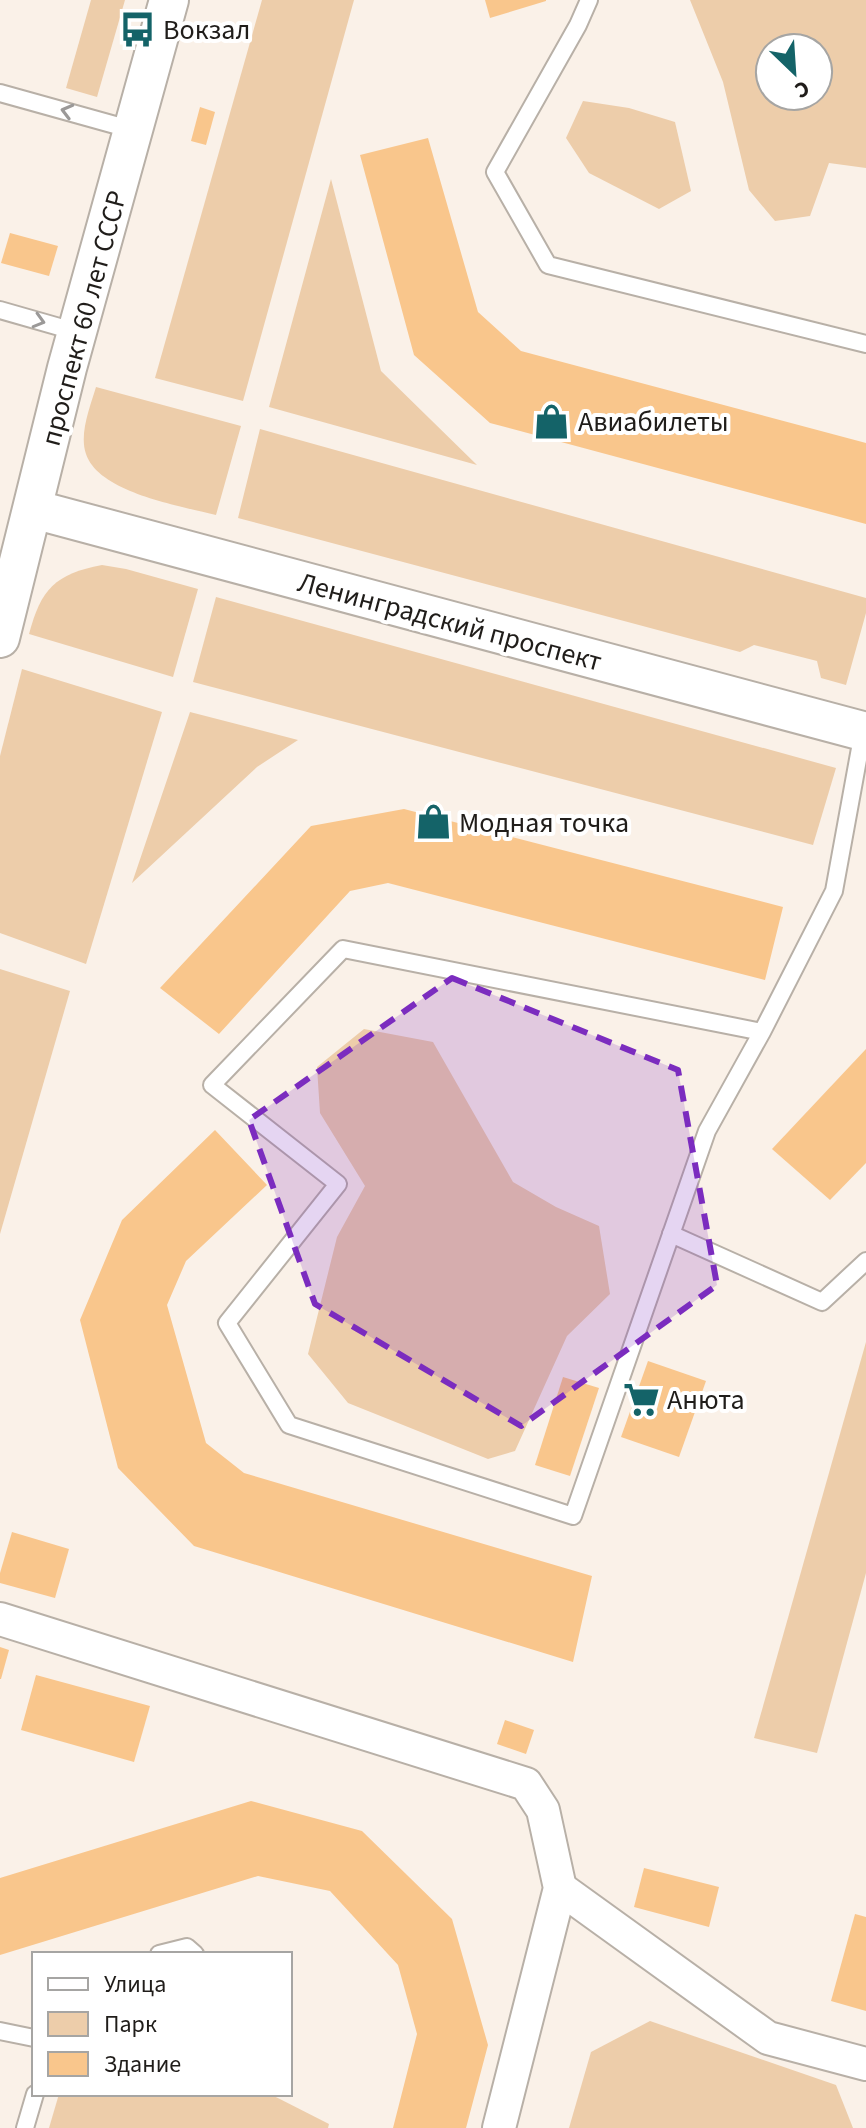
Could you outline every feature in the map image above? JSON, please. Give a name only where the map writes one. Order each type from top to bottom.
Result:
[{"type":"street","name":"проспект 60 лет СССР","points":[[0,638],[77,332],[169,0]]},
{"type":"street","name":"Ленинградский проспект","points":[[33,509],[865,728]]},
{"type":"street","points":[[0,1619],[526,1784],[543,1810],[560,1888],[499,2128]]},
{"type":"street","points":[[560,1888],[768,2038],[866,2064]]},
{"type":"lane","points":[[589,0],[495,172],[548,265],[866,344]]},
{"type":"lane","points":[[0,93],[133,130]]},
{"type":"lane","points":[[0,310],[77,332]]},
{"type":"lane","points":[[762,1032],[343,949],[212,1085],[338,1184],[227,1323],[289,1425],[573,1516],[707,1131],[762,1032],[834,891],[865,728]]},
{"type":"lane","points":[[671,1234],[822,1302],[866,1261]]},
{"type":"lane","points":[[167,1952],[187,1947],[193,1952]]},
{"type":"lane","points":[[0,2031],[32,2038]]},
{"type":"lane","points":[[25,2128],[34,2096]]},
{"type":"highlighted area","points":[[452,978],[678,1070],[717,1285],[521,1426],[315,1304],[249,1120]]},
{"type":"green space","points":[[91,0],[125,0],[97,97],[66,88]]},
{"type":"green space","points":[[262,0],[354,0],[243,401],[155,378]]},
{"type":"green space","points":[[690,0],[866,0],[866,168],[829,163],[810,216],[775,221],[749,190],[723,82]]},
{"type":"green space","points":[[583,101],[629,108],[675,122],[691,191],[659,209],[589,173],[566,138]]},
{"type":"green space","points":[[331,179],[381,371],[477,465],[269,407]]},
{"type":"green space","points":[[96,387],[241,426],[216,515],[143,496],[107,479],[94,467],[86,454],[84,438]]},
{"type":"green space","points":[[260,429],[866,598],[866,613],[846,685],[821,678],[817,661],[754,645],[740,652],[238,518]]},
{"type":"green space","points":[[102,565],[198,589],[173,677],[29,634],[39,606],[52,586],[72,573]]},
{"type":"green space","points":[[216,597],[836,768],[813,845],[193,682]]},
{"type":"green space","points":[[22,669],[162,712],[86,964],[0,933],[0,756]]},
{"type":"green space","points":[[190,712],[298,740],[257,767],[132,883]]},
{"type":"green space","points":[[0,969],[70,991],[0,1234]]},
{"type":"green space","points":[[364,1029],[433,1042],[513,1182],[556,1207],[599,1226],[610,1294],[567,1336],[515,1451],[488,1459],[348,1403],[308,1354],[337,1237],[365,1186],[320,1113],[317,1067]]},
{"type":"green space","points":[[866,1342],[866,1573],[817,1753],[754,1738]]},
{"type":"green space","points":[[650,2021],[836,2085],[853,2128],[569,2128],[591,2052]]},
{"type":"green space","points":[[58,2096],[274,2096],[329,2124],[328,2128],[49,2128]]},
{"type":"building","points":[[485,0],[546,0],[546,1],[490,18]]},
{"type":"building","points":[[200,107],[215,112],[206,145],[191,141]]},
{"type":"building","points":[[428,138],[478,312],[521,351],[866,443],[866,524],[490,423],[414,355],[360,155]]},
{"type":"building","points":[[10,233],[58,246],[49,276],[1,263]]},
{"type":"building","points":[[404,809],[783,907],[765,980],[388,883],[350,891],[219,1034],[160,988],[311,826]]},
{"type":"building","points":[[866,1049],[866,1163],[830,1200],[772,1149]]},
{"type":"building","points":[[215,1130],[267,1185],[186,1261],[167,1305],[206,1443],[244,1473],[592,1576],[573,1662],[194,1546],[118,1468],[80,1320],[122,1220]]},
{"type":"building","points":[[648,1361],[706,1381],[679,1457],[621,1437]]},
{"type":"building","points":[[563,1377],[599,1388],[570,1476],[535,1465]]},
{"type":"building","points":[[12,1532],[69,1549],[55,1598],[0,1583]]},
{"type":"building","points":[[0,1647],[9,1650],[1,1679],[0,1679]]},
{"type":"building","points":[[36,1675],[150,1706],[134,1762],[21,1730]]},
{"type":"building","points":[[505,1720],[534,1730],[526,1754],[497,1744]]},
{"type":"building","points":[[251,1801],[362,1831],[452,1919],[488,2045],[466,2128],[393,2128],[417,2034],[398,1965],[330,1891],[258,1876],[0,1955],[0,1878]]},
{"type":"building","points":[[644,1868],[719,1887],[709,1927],[634,1907]]},
{"type":"building","points":[[855,1914],[866,1917],[866,2011],[831,2001]]},
{"type":"place","name":"Вокзал","points":[[137,29]]},
{"type":"place","name":"Авиабилеты","points":[[552,421]]},
{"type":"place","name":"Модная точка","points":[[433,822]]},
{"type":"place","name":"Анюта","points":[[641,1399]]}]
